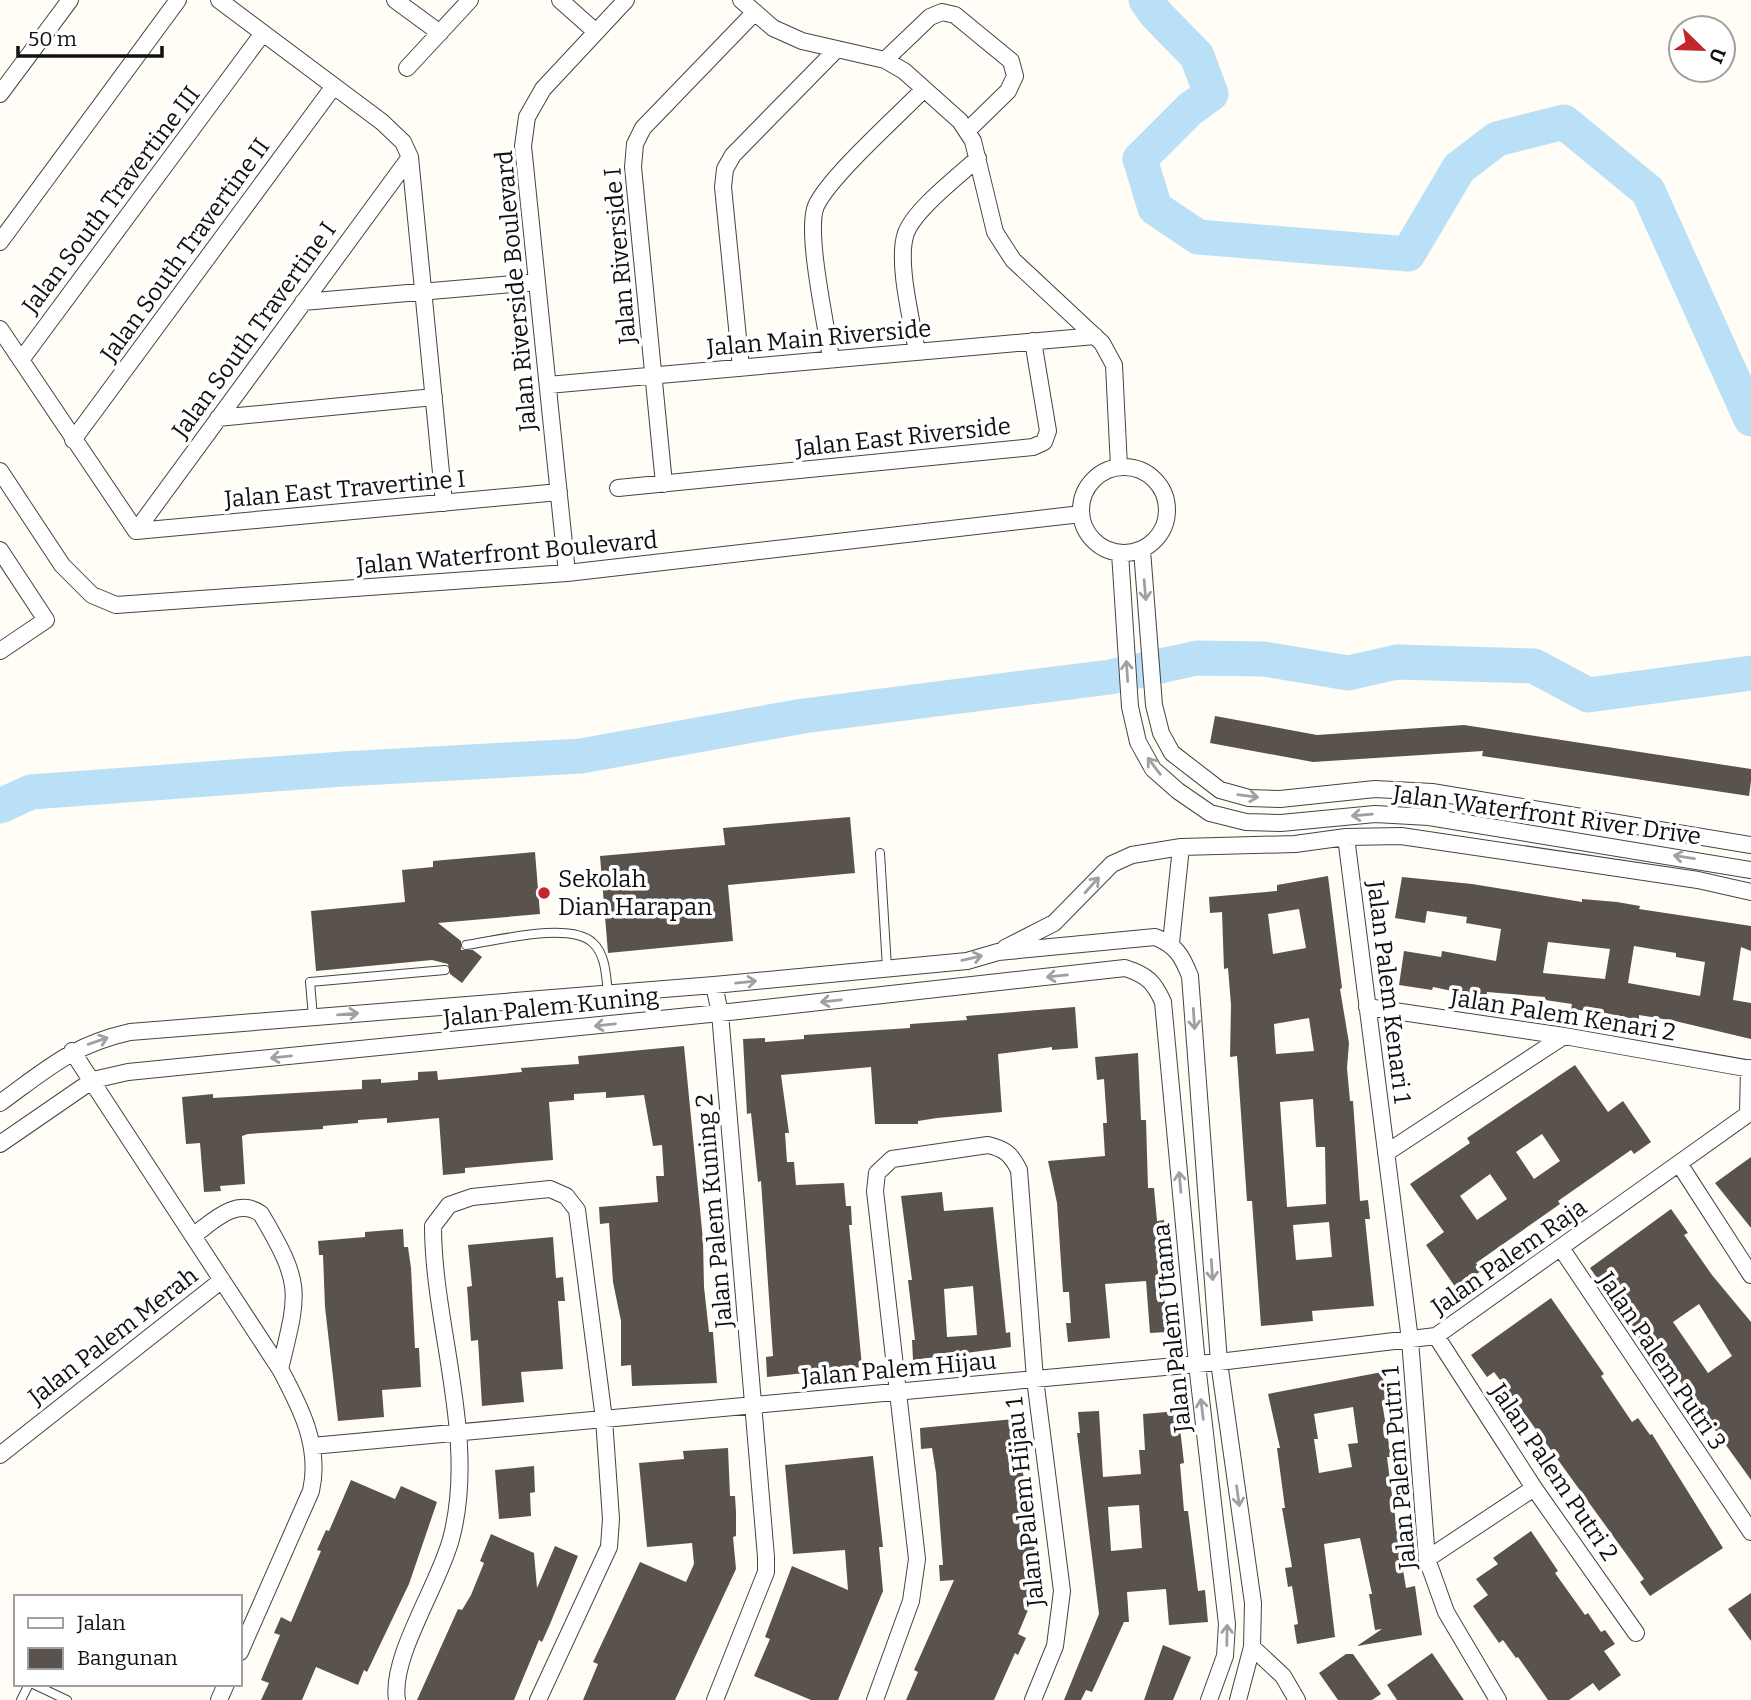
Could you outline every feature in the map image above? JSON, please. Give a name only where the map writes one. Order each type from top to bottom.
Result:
[{"type":"street","points":[[0,94],[70,0]]},
{"type":"street","points":[[0,242],[178,0]]},
{"type":"street","points":[[219,0],[382,122],[403,142],[410,157],[444,503]]},
{"type":"street","points":[[395,0],[439,33]]},
{"type":"street","points":[[407,68],[470,0]]},
{"type":"street","points":[[560,0],[596,32]]},
{"type":"street","name":"Jalan Riverside Boulevard","points":[[567,573],[523,146],[527,117],[543,89],[626,0]]},
{"type":"street","points":[[741,0],[773,28],[802,41],[885,60],[925,89],[967,131],[978,158],[995,232],[1013,260],[1095,336],[1114,365],[1119,467]]},
{"type":"street","name":"Jalan Riverside I","points":[[654,376],[633,167],[635,144],[643,128],[755,12]]},
{"type":"street","points":[[885,60],[930,17],[942,12],[955,15],[1012,61],[1015,76],[1008,91],[967,131]]},
{"type":"street","name":"Jalan South Travertine III","points":[[20,360],[263,33]]},
{"type":"street","points":[[741,368],[723,187],[725,169],[733,155],[837,49]]},
{"type":"street","name":"Jalan South Travertine II","points":[[73,440],[334,86]]},
{"type":"street","points":[[831,359],[813,233],[815,207],[830,186],[925,89]]},
{"type":"street","name":"Jalan South Travertine I","points":[[136,531],[410,157]]},
{"type":"street","points":[[917,352],[903,254],[906,233],[916,218],[978,158]]},
{"type":"street","points":[[303,302],[537,282]]},
{"type":"street","points":[[0,329],[136,531]]},
{"type":"street","name":"Jalan Main Riverside","points":[[548,385],[1095,336]]},
{"type":"street","name":"Jalan East Riverside","points":[[618,488],[1033,447],[1044,442],[1048,431],[1033,341]]},
{"type":"street","points":[[654,376],[664,484]]},
{"type":"street","points":[[218,418],[434,397]]},
{"type":"street","points":[[1119,467],[1137,468],[1153,477],[1164,492],[1168,510],[1164,526],[1155,541],[1142,550],[1120,553],[1106,550],[1094,541],[1085,528],[1081,514],[1083,497],[1091,483],[1103,472],[1119,467]]},
{"type":"street","name":"Jalan Waterfront Boulevard","points":[[0,471],[62,565],[92,595],[116,605],[567,573],[1081,514]]},
{"type":"street","name":"Jalan East Travertine I","points":[[136,531],[559,492]]},
{"type":"street","points":[[0,550],[46,620],[0,650]]},
{"type":"street","name":"Jalan Waterfront River Drive","points":[[1142,550],[1154,705],[1161,733],[1172,753],[1220,790],[1249,798],[1280,799],[1375,789],[1432,793],[1751,845]]},
{"type":"street","name":"Jalan Waterfront River Drive","points":[[1120,553],[1130,707],[1138,742],[1153,769],[1210,813],[1246,822],[1280,823],[1375,814],[1429,817],[1751,870]]},
{"type":"street","name":"Jalan Palem Kuning","points":[[998,952],[1054,923],[1112,864],[1132,855],[1181,847],[1295,844],[1346,837],[1414,838],[1684,878],[1751,892]]},
{"type":"street","name":"Jalan Palem Kenari 1","points":[[1346,837],[1410,1340]]},
{"type":"street","points":[[1175,948],[1181,847]]},
{"type":"street","name":"Jalan Palem Kuning","points":[[0,1103],[72,1051],[101,1038],[130,1032],[714,985],[967,961],[998,952],[1155,937],[1175,948]]},
{"type":"street","name":"Jalan Palem Utama","points":[[1175,948],[1190,976],[1219,1362],[1250,1581],[1252,1647],[1238,1700]]},
{"type":"street","name":"Jalan Palem Kuning","points":[[0,1144],[93,1080],[128,1072],[720,1013],[1125,968]]},
{"type":"street","name":"Jalan Palem Utama","points":[[1125,968],[1144,974],[1155,984],[1163,1002],[1197,1363],[1227,1624],[1225,1656],[1209,1700]]},
{"type":"street","name":"Jalan Palem Kuning 2","points":[[714,985],[720,1013],[766,1572],[715,1700]]},
{"type":"street","name":"Jalan Palem Kenari 2","points":[[1367,1007],[1564,1036],[1750,1069]]},
{"type":"street","name":"Jalan Palem Kenari 1","points":[[1386,1153],[1564,1036]]},
{"type":"street","points":[[72,1051],[280,1369],[301,1408],[312,1446],[315,1470],[311,1491],[242,1647]]},
{"type":"street","points":[[1750,1069],[1750,1113]]},
{"type":"street","name":"Jalan Palem Raja","points":[[1197,1363],[1436,1336],[1750,1113]]},
{"type":"street","name":"Jalan Palem Hijau 1","points":[[896,1392],[875,1191],[877,1172],[892,1159],[988,1145],[1003,1148],[1012,1156],[1019,1170],[1035,1379],[1062,1591],[1055,1646],[1033,1700]]},
{"type":"street","points":[[1679,1165],[1751,1275]]},
{"type":"street","points":[[397,1700],[396,1683],[406,1650],[438,1576],[454,1529],[458,1433],[433,1226],[449,1205],[472,1197],[550,1189],[566,1196],[577,1210],[604,1419],[611,1519],[609,1547],[538,1700]]},
{"type":"street","points":[[193,1236],[236,1208],[255,1209],[261,1214],[287,1258],[296,1296],[280,1369]]},
{"type":"street","name":"Jalan Palem Putri 3","points":[[1561,1248],[1751,1532]]},
{"type":"street","name":"Jalan Palem Merah","points":[[0,1455],[222,1280]]},
{"type":"street","name":"Jalan Palem Putri 2","points":[[1436,1336],[1534,1488],[1636,1633]]},
{"type":"street","name":"Jalan Palem Putri 1","points":[[1410,1340],[1427,1559],[1446,1612],[1498,1700]]},
{"type":"street","name":"Jalan Palem Hijau","points":[[312,1446],[1197,1363]]},
{"type":"street","points":[[875,1700],[901,1636],[916,1577],[916,1532],[896,1392]]},
{"type":"street","points":[[1427,1559],[1534,1488]]},
{"type":"street","points":[[1252,1647],[1283,1676],[1297,1700]]},
{"type":"lane","points":[[880,853],[887,968]]},
{"type":"lane","points":[[466,945],[573,932],[593,943],[600,953],[608,993]]},
{"type":"lane","points":[[313,1017],[310,982],[445,970]]},
{"type":"lane","points":[[36,1686],[67,1700]]},
{"type":"building","points":[[1215,716],[1317,735],[1464,725],[1751,769],[1749,796],[1482,756],[1483,751],[1313,762],[1210,743]]},
{"type":"building","points":[[850,817],[855,873],[728,885],[733,941],[608,953],[600,856],[725,845],[723,828]]},
{"type":"building","points":[[535,852],[540,914],[438,923],[461,941],[461,950],[473,950],[482,957],[462,983],[450,974],[448,964],[432,960],[316,971],[311,911],[405,902],[402,870],[433,867],[433,861]]},
{"type":"building","points":[[1328,876],[1340,989],[1349,1043],[1347,1068],[1350,1101],[1353,1101],[1360,1201],[1368,1200],[1370,1219],[1365,1219],[1374,1306],[1312,1311],[1313,1321],[1261,1326],[1252,1201],[1247,1201],[1237,1056],[1230,1057],[1231,1005],[1228,968],[1224,969],[1222,912],[1210,913],[1209,897],[1277,891],[1277,885]],"holes":[[[1299,909],[1306,948],[1273,954],[1268,914]],[[1309,1018],[1314,1051],[1276,1054],[1274,1024]],[[1313,1099],[1316,1147],[1325,1147],[1326,1204],[1287,1207],[1280,1102]],[[1329,1222],[1332,1257],[1296,1260],[1293,1225]]]},
{"type":"building","points":[[1402,877],[1472,884],[1582,902],[1582,899],[1617,902],[1640,906],[1639,909],[1751,926],[1751,951],[1741,947],[1733,1000],[1751,1003],[1751,1039],[1639,1015],[1639,1020],[1586,1009],[1571,1009],[1572,1004],[1545,1000],[1545,997],[1487,992],[1486,998],[1433,987],[1432,990],[1399,985],[1404,951],[1441,957],[1442,951],[1496,961],[1501,929],[1466,923],[1467,917],[1427,911],[1425,923],[1395,918]],"holes":[[[1548,942],[1610,949],[1605,979],[1543,973]],[[1634,946],[1676,953],[1676,957],[1705,962],[1700,996],[1628,983]]]},
{"type":"building","points":[[1075,1007],[1078,1048],[1052,1050],[1052,1047],[998,1054],[1002,1112],[937,1118],[918,1121],[918,1124],[875,1124],[871,1067],[781,1075],[789,1133],[785,1133],[787,1162],[794,1162],[796,1185],[844,1183],[846,1206],[851,1206],[852,1225],[849,1225],[862,1367],[767,1377],[766,1357],[773,1356],[761,1181],[758,1182],[751,1113],[747,1114],[743,1039],[765,1038],[765,1042],[804,1039],[804,1035],[910,1028],[910,1024],[967,1020],[966,1016]]},
{"type":"building","points":[[684,1046],[703,1240],[704,1287],[709,1332],[713,1332],[717,1383],[632,1386],[631,1365],[621,1366],[621,1321],[613,1282],[609,1223],[600,1224],[599,1207],[658,1202],[656,1176],[664,1176],[662,1145],[653,1146],[644,1095],[606,1098],[606,1092],[574,1094],[574,1100],[549,1102],[553,1160],[465,1168],[465,1173],[443,1175],[439,1118],[387,1123],[387,1118],[358,1120],[358,1123],[323,1126],[323,1129],[242,1136],[245,1184],[220,1186],[221,1191],[204,1192],[200,1143],[186,1144],[182,1097],[213,1094],[213,1098],[362,1089],[362,1080],[381,1079],[381,1083],[418,1080],[418,1072],[437,1071],[438,1080],[471,1077],[522,1072],[521,1068],[579,1064],[578,1056]]},
{"type":"building","points":[[1138,1053],[1141,1120],[1146,1120],[1148,1188],[1154,1188],[1157,1221],[1164,1220],[1166,1250],[1163,1250],[1163,1279],[1167,1332],[1150,1333],[1146,1281],[1105,1284],[1110,1338],[1068,1342],[1066,1323],[1071,1323],[1069,1292],[1063,1292],[1057,1203],[1048,1161],[1105,1156],[1103,1123],[1107,1123],[1104,1079],[1097,1080],[1095,1057]]},
{"type":"building","points":[[1575,1065],[1608,1112],[1623,1101],[1651,1142],[1634,1154],[1631,1150],[1558,1201],[1560,1204],[1476,1263],[1481,1271],[1456,1288],[1426,1245],[1444,1232],[1410,1184],[1470,1143],[1467,1138]],"holes":[[[1542,1134],[1560,1161],[1534,1179],[1516,1152]],[[1490,1174],[1507,1199],[1477,1220],[1460,1196]]]},
{"type":"building","points":[[1751,1157],[1751,1228],[1715,1183]]},
{"type":"building","points":[[942,1192],[944,1211],[993,1207],[1006,1333],[1010,1332],[1011,1347],[913,1360],[912,1340],[915,1340],[908,1280],[912,1280],[901,1196]],"holes":[[[973,1286],[977,1335],[947,1337],[944,1289]]]},
{"type":"building","points":[[1671,1209],[1688,1233],[1684,1235],[1712,1275],[1751,1322],[1751,1480],[1670,1367],[1648,1340],[1643,1344],[1590,1268]],"holes":[[[1699,1304],[1732,1356],[1708,1373],[1673,1322]]]},
{"type":"building","points":[[403,1229],[404,1247],[408,1247],[411,1268],[415,1348],[419,1348],[421,1387],[382,1390],[384,1417],[338,1421],[325,1307],[323,1255],[319,1255],[318,1241],[365,1237],[365,1232]]},
{"type":"building","points":[[553,1237],[556,1278],[563,1277],[565,1301],[558,1301],[563,1369],[521,1372],[524,1402],[482,1406],[478,1340],[471,1341],[467,1287],[472,1286],[468,1245]]},
{"type":"building","points":[[1551,1298],[1604,1374],[1601,1376],[1632,1422],[1638,1418],[1650,1435],[1652,1434],[1723,1548],[1650,1596],[1640,1582],[1644,1579],[1506,1388],[1494,1372],[1487,1377],[1471,1355]]},
{"type":"building","points":[[1382,1372],[1387,1401],[1382,1402],[1391,1457],[1387,1457],[1390,1481],[1398,1536],[1402,1535],[1406,1557],[1401,1558],[1406,1588],[1415,1586],[1422,1635],[1357,1646],[1382,1629],[1375,1630],[1369,1594],[1372,1594],[1360,1538],[1324,1544],[1335,1637],[1297,1644],[1294,1625],[1298,1624],[1292,1586],[1288,1587],[1285,1568],[1292,1567],[1282,1508],[1285,1508],[1277,1448],[1280,1448],[1268,1394]],"holes":[[[1353,1407],[1358,1443],[1348,1444],[1352,1467],[1319,1473],[1314,1439],[1318,1439],[1314,1414]]]},
{"type":"building","points":[[1099,1411],[1103,1477],[1141,1474],[1139,1450],[1145,1450],[1143,1414],[1178,1411],[1184,1463],[1180,1464],[1184,1511],[1188,1511],[1198,1591],[1205,1590],[1208,1622],[1169,1625],[1166,1589],[1127,1592],[1129,1622],[1124,1622],[1092,1692],[1086,1690],[1081,1700],[1064,1700],[1099,1614],[1077,1433],[1080,1433],[1078,1412]],"holes":[[[1139,1505],[1142,1548],[1111,1551],[1108,1507]]]},
{"type":"building","points":[[1014,1419],[1016,1452],[1021,1451],[1029,1535],[1035,1535],[1041,1598],[1033,1598],[1018,1634],[1026,1638],[1018,1655],[1015,1653],[994,1700],[906,1700],[918,1672],[914,1670],[954,1580],[940,1581],[939,1565],[943,1565],[936,1473],[932,1448],[921,1449],[920,1428]]},
{"type":"building","points":[[728,1448],[730,1496],[735,1496],[736,1536],[733,1537],[736,1569],[675,1700],[583,1700],[598,1664],[593,1662],[640,1562],[686,1582],[694,1564],[692,1543],[647,1547],[639,1463],[684,1459],[683,1451]]},
{"type":"building","points":[[873,1456],[883,1547],[879,1547],[883,1591],[838,1700],[811,1700],[754,1676],[770,1639],[765,1637],[792,1566],[848,1590],[845,1550],[793,1554],[785,1465]]},
{"type":"building","points":[[534,1466],[535,1492],[530,1493],[531,1516],[499,1519],[495,1470]]},
{"type":"building","points":[[351,1480],[395,1499],[401,1486],[437,1502],[409,1584],[367,1672],[364,1670],[358,1685],[316,1667],[302,1700],[261,1700],[269,1683],[261,1680],[280,1635],[274,1633],[281,1617],[291,1622],[321,1551],[317,1550],[326,1530],[329,1531]]},
{"type":"building","points":[[1531,1531],[1558,1571],[1555,1573],[1585,1615],[1588,1613],[1601,1632],[1605,1630],[1615,1644],[1604,1651],[1621,1675],[1599,1691],[1593,1683],[1569,1700],[1548,1700],[1518,1657],[1516,1658],[1503,1640],[1499,1643],[1473,1606],[1488,1595],[1476,1579],[1498,1564],[1493,1558]]},
{"type":"building","points":[[491,1534],[534,1553],[537,1588],[555,1546],[578,1556],[542,1642],[539,1640],[514,1700],[417,1700],[458,1609],[462,1610],[471,1595],[484,1563],[480,1561]]},
{"type":"building","points":[[1751,1593],[1751,1641],[1728,1609]]},
{"type":"building","points":[[1163,1645],[1191,1657],[1173,1700],[1144,1700]]},
{"type":"building","points":[[1432,1653],[1464,1700],[1397,1700],[1387,1685]]},
{"type":"building","points":[[1346,1654],[1353,1654],[1381,1694],[1372,1700],[1338,1700],[1319,1673]]},
{"type":"waterway","points":[[1146,0],[1197,56],[1211,94],[1190,109],[1140,159],[1155,208],[1198,237],[1408,254],[1459,168],[1497,139],[1564,122],[1648,191],[1751,419]]},
{"type":"waterway","points":[[0,806],[31,792],[343,769],[581,756],[803,716],[1110,677],[1197,658],[1264,659],[1348,673],[1397,662],[1534,666],[1588,695],[1751,673]]},
{"type":"place","name":"Sekolah Dian Harapan","points":[[544,893]]}]
